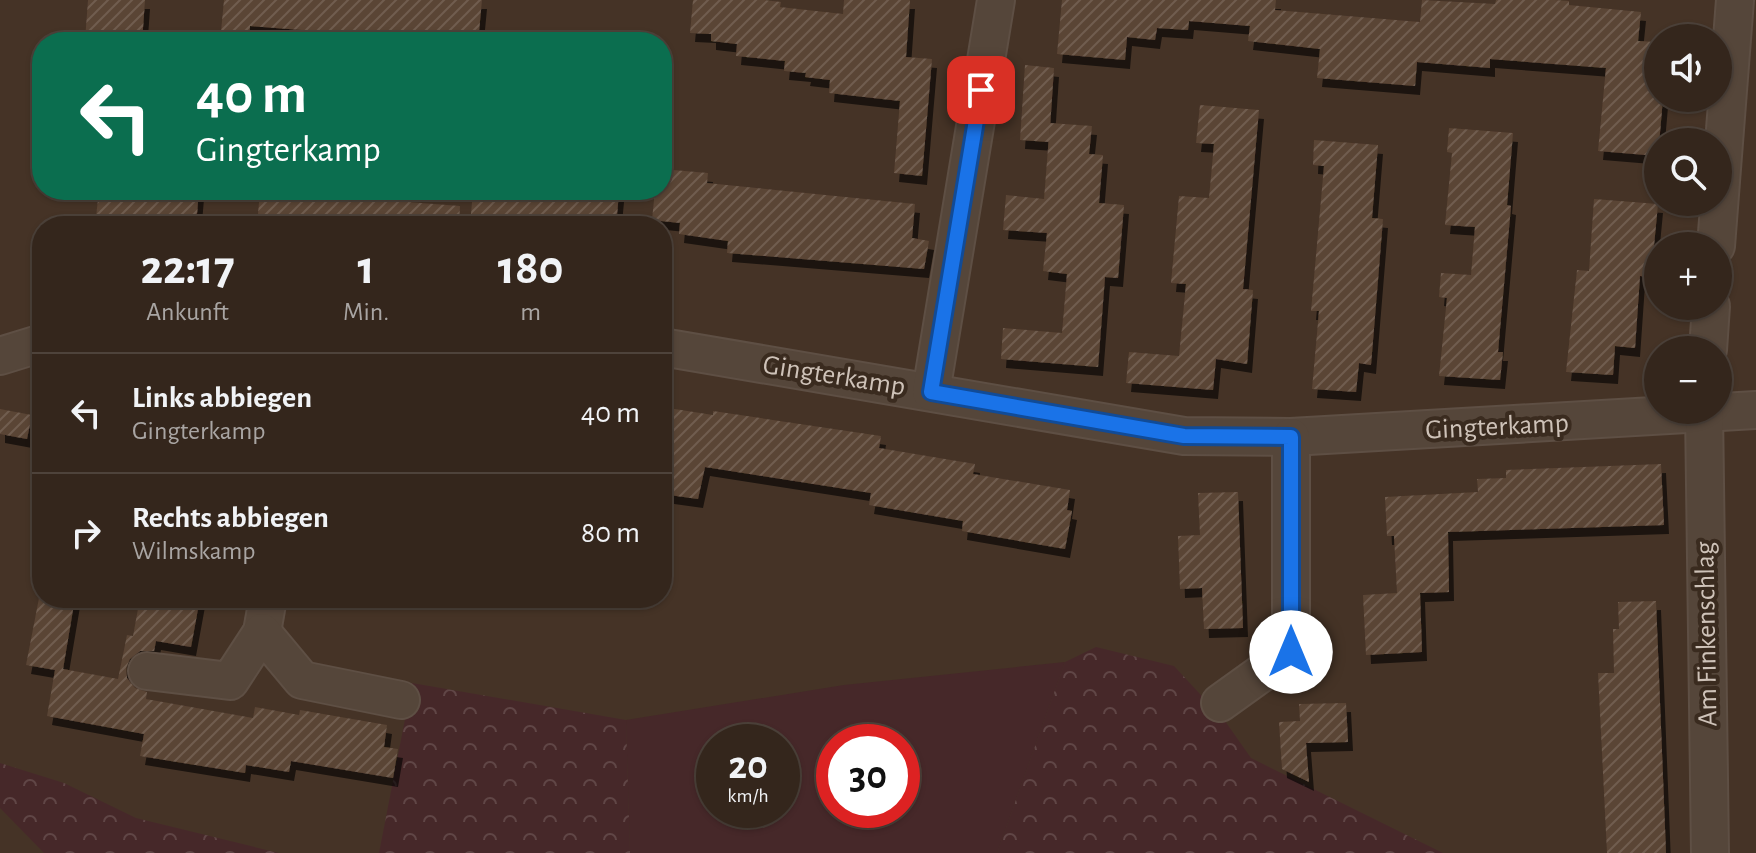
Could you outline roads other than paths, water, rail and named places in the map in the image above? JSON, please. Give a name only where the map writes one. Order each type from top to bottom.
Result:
[{"type":"street","points":[[931,392],[996,0]]},
{"type":"street","points":[[1717,232],[1735,0]]},
{"type":"street","points":[[0,356],[32,346]]},
{"type":"street","name":"Gingterkamp","points":[[672,349],[1184,436],[1291,437],[1644,416]]},
{"type":"street","points":[[1732,411],[1756,410]]},
{"type":"street","name":"Am Finkenschlag","points":[[1703,424],[1710,853]]},
{"type":"street","points":[[1220,703],[1291,652],[1291,437]]},
{"type":"street","points":[[147,671],[230,681],[265,615]]},
{"type":"street","points":[[265,615],[302,680],[401,700]]}]
